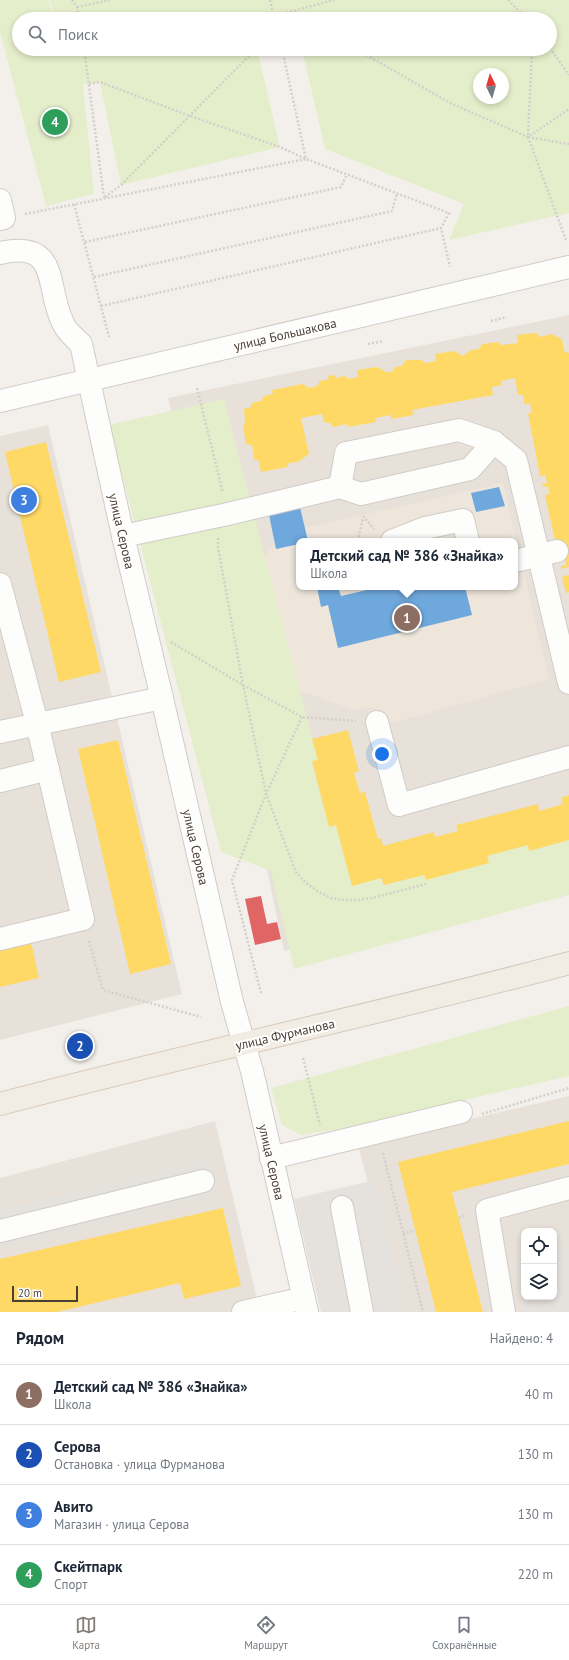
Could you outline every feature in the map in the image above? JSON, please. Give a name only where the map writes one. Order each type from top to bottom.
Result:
[{"type":"main road","name":"улица Фурманова","points":[[0,1104],[243,1042],[303,1030],[569,963]]},
{"type":"street","name":"улица Серова","points":[[0,253],[21,250],[34,253],[42,260],[48,270],[63,324],[81,344],[123,536],[232,1002],[252,1071],[305,1305]]},
{"type":"street","name":"улица Большакова","points":[[0,401],[569,266]]},
{"type":"street","points":[[340,487],[346,453],[459,430],[494,442],[516,460],[548,553],[569,683]]},
{"type":"street","points":[[123,536],[228,514],[340,487],[361,494],[470,469],[494,442]]},
{"type":"street","points":[[385,536],[463,520],[467,538]]},
{"type":"street","points":[[518,560],[548,553]]},
{"type":"street","points":[[0,584],[37,723],[83,919],[0,939]]},
{"type":"street","points":[[0,732],[37,723],[162,698]]},
{"type":"street","points":[[377,722],[399,805],[569,757]]},
{"type":"street","points":[[0,781],[48,769]]},
{"type":"street","points":[[271,1158],[461,1112]]},
{"type":"street","points":[[0,1230],[203,1181]]},
{"type":"street","points":[[504,1312],[487,1210],[569,1188]]},
{"type":"street","points":[[342,1207],[362,1312]]},
{"type":"street","points":[[243,1312],[305,1305]]},
{"type":"path","points":[[72,0],[77,7],[78,12]]},
{"type":"path","points":[[77,7],[110,0]]},
{"type":"path","points":[[270,0],[273,12]]},
{"type":"path","points":[[294,12],[334,0]]},
{"type":"path","points":[[508,0],[520,12]]},
{"type":"path","points":[[85,56],[104,198]]},
{"type":"path","points":[[104,198],[121,185],[249,56]]},
{"type":"path","points":[[284,56],[306,159]]},
{"type":"path","points":[[368,56],[450,103],[528,137],[569,144]]},
{"type":"path","points":[[532,56],[528,137],[566,240]]},
{"type":"path","points":[[556,56],[569,75]]},
{"type":"path","points":[[89,84],[100,82],[190,116],[280,147],[306,159],[449,213],[440,228],[450,267]]},
{"type":"path","points":[[528,137],[569,109]]},
{"type":"path","points":[[1,213],[74,204],[306,159]]},
{"type":"path","points":[[85,242],[342,187],[347,174]]},
{"type":"path","points":[[94,277],[392,211],[397,193]]},
{"type":"path","points":[[74,204],[109,338]]},
{"type":"path","points":[[101,306],[440,228]]},
{"type":"path","points":[[491,321],[507,317]]},
{"type":"path","points":[[368,344],[384,341]]},
{"type":"path","points":[[197,388],[228,514],[219,530],[218,547],[243,685],[266,794],[296,872],[306,883],[319,892],[331,898],[344,900],[372,898],[426,884]]},
{"type":"path","points":[[359,538],[363,518],[361,494]]},
{"type":"path","points":[[363,518],[385,536]]},
{"type":"path","points":[[145,627],[243,685],[302,717],[377,722]]},
{"type":"path","points":[[261,993],[232,880],[266,794],[302,717]]},
{"type":"path","points":[[83,919],[103,990],[201,1017]]},
{"type":"path","points":[[303,1058],[326,1145]]},
{"type":"path","points":[[382,1152],[423,1312]]},
{"type":"path","points":[[403,1234],[415,1230]]},
{"type":"shaded area","points":[[569,315],[569,891],[284,951],[168,398]]},
{"type":"shaded area","points":[[48,425],[182,994],[0,1040],[0,436]]},
{"type":"shaded area","points":[[503,483],[516,538],[300,538],[300,529]]},
{"type":"shaded area","points":[[296,541],[296,590],[518,590],[518,547],[549,679],[392,723],[373,707],[355,710],[298,690],[263,557],[274,545]]},
{"type":"shaded area","points":[[569,1096],[569,1312],[402,1312],[358,1145]]},
{"type":"shaded area","points":[[215,1121],[260,1312],[0,1312],[0,1178]]},
{"type":"shaded area","points":[[208,1159],[218,1195],[0,1248],[0,1210]]},
{"type":"shaded area","points":[[375,1180],[406,1312],[321,1312],[294,1199]]},
{"type":"shaded area","points":[[569,1247],[569,1312],[526,1312],[523,1300],[557,1300],[557,1250]]},
{"type":"shaded area","points":[[521,1259],[521,1288],[515,1260]]},
{"type":"green space","points":[[0,0],[49,0],[51,12],[12,12],[12,56],[259,56],[280,147],[121,185],[100,82],[83,85],[94,194],[46,206],[0,32]]},
{"type":"green space","points":[[50,0],[569,0],[569,213],[449,240],[464,204],[325,149],[304,56],[557,56],[557,12],[53,12]]},
{"type":"green space","points":[[224,399],[318,760],[312,762],[329,826],[336,825],[352,885],[381,878],[384,885],[424,875],[489,863],[487,856],[528,845],[530,851],[569,840],[569,895],[294,969],[271,871],[221,852],[109,425]]},
{"type":"green space","points":[[569,1006],[569,1076],[365,1125],[301,1135],[282,1125],[271,1088]]},
{"type":"building: Жильё","points":[[536,333],[540,337],[551,334],[562,339],[564,351],[569,353],[569,567],[561,569],[561,566],[566,565],[565,558],[559,559],[545,495],[549,494],[548,486],[543,487],[542,484],[547,483],[545,475],[540,476],[528,413],[532,413],[530,403],[524,404],[523,395],[518,395],[515,378],[501,381],[502,385],[492,387],[493,395],[412,410],[414,415],[391,419],[391,415],[375,418],[376,422],[348,427],[347,424],[333,427],[330,423],[324,422],[322,414],[301,418],[309,454],[298,462],[289,463],[287,467],[261,472],[259,461],[254,459],[252,445],[246,444],[243,426],[245,423],[244,409],[251,407],[252,403],[261,401],[264,396],[273,394],[272,390],[303,384],[309,388],[317,386],[320,381],[329,379],[328,376],[334,375],[337,378],[345,376],[349,379],[358,377],[357,370],[377,367],[386,372],[392,372],[395,367],[402,366],[406,360],[421,360],[426,363],[436,361],[435,354],[454,351],[463,356],[471,350],[479,349],[482,344],[498,342],[501,345],[518,343],[517,335]]},
{"type":"building: Жильё","points":[[46,442],[101,672],[59,682],[5,452]]},
{"type":"building: Жильё","points":[[569,575],[569,592],[566,593],[562,577]]},
{"type":"building: Жильё","points":[[348,730],[359,771],[354,773],[360,793],[365,792],[378,839],[381,838],[383,846],[434,832],[435,837],[458,831],[456,825],[538,804],[539,811],[563,804],[561,798],[569,795],[569,840],[529,851],[528,845],[487,856],[489,863],[426,880],[424,875],[384,885],[381,878],[352,886],[336,825],[329,827],[312,761],[318,760],[312,739]]},
{"type":"building: Жильё","points":[[118,740],[171,964],[130,974],[78,749]]},
{"type":"building: Жильё","points":[[30,937],[39,978],[0,987],[0,944]]},
{"type":"building: Жильё","points":[[569,1121],[569,1164],[452,1192],[483,1312],[436,1312],[398,1162]]},
{"type":"building: Жильё","points":[[223,1208],[241,1286],[184,1299],[180,1283],[57,1312],[0,1312],[0,1259]]},
{"type":"building: Торговля","points":[[261,896],[267,924],[277,922],[281,939],[255,945],[245,899]]},
{"type":"building: Школы","points":[[499,487],[505,506],[476,512],[471,493]]},
{"type":"building: Школы","points":[[299,503],[307,538],[296,538],[296,545],[276,549],[268,510]]},
{"type":"building: Школы","points":[[318,590],[339,590],[341,596],[367,590],[466,590],[472,615],[338,648],[328,605],[321,607]]},
{"type":"place","name":"Скейтпарк","points":[[55,122]]},
{"type":"place","name":"Авито","points":[[24,500]]},
{"type":"place","name":"Детский сад № 386 «Знайка»","points":[[407,618]]},
{"type":"place","name":"Серова","points":[[80,1046]]}]
